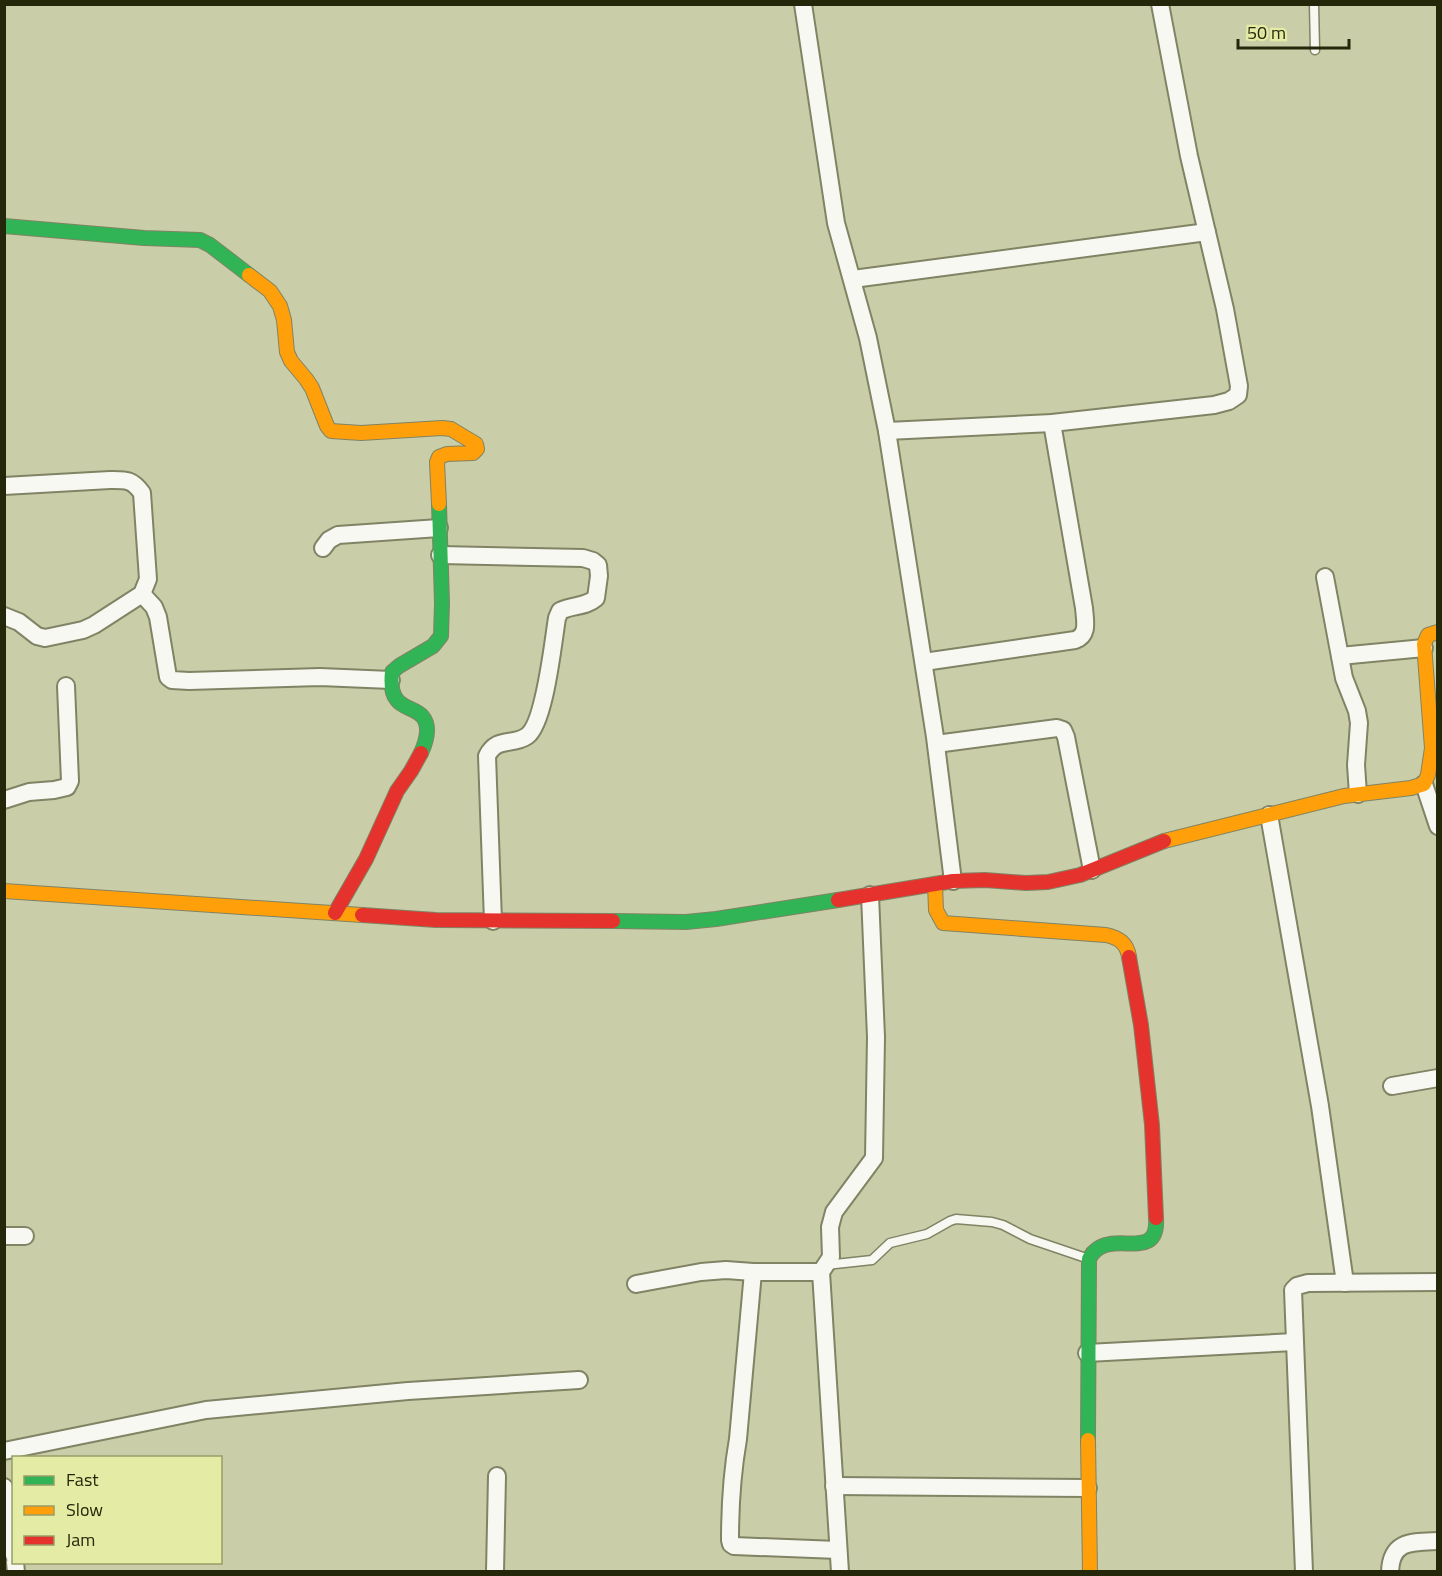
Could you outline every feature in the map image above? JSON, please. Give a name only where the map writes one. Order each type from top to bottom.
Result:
[{"type":"street","points":[[803,4],[836,223],[868,338],[887,431],[924,662],[953,881]]},
{"type":"street","points":[[887,431],[1052,423],[1214,405],[1229,401],[1238,395],[1239,386],[1225,309],[1189,156],[1160,4]]},
{"type":"street","points":[[4,226],[144,238],[200,240],[210,245],[270,291],[278,300],[283,310],[288,353],[293,364],[302,372],[310,385],[331,431],[361,433],[442,428],[451,429],[476,444],[477,449],[473,453],[447,454],[439,457],[436,462],[442,603],[441,636],[433,646],[392,672],[394,695],[398,702],[422,716],[427,728],[426,743],[397,791],[366,859],[335,912]]},
{"type":"street","points":[[853,279],[1207,232]]},
{"type":"street","points":[[924,662],[1075,640],[1081,638],[1085,632],[1086,624],[1052,423]]},
{"type":"street","points":[[4,486],[110,480],[126,480],[136,485],[142,493],[148,579],[142,594],[83,630],[45,638],[37,636],[19,622],[4,616]]},
{"type":"street","points":[[323,548],[329,540],[338,535],[439,528]]},
{"type":"street","points":[[440,555],[583,558],[598,565],[596,598],[589,604],[569,606],[560,611],[557,618],[546,687],[535,725],[529,735],[520,740],[495,745],[487,756],[493,921]]},
{"type":"street","points":[[1325,577],[1344,678],[1357,711],[1359,723],[1356,765],[1358,794]]},
{"type":"street","points":[[142,594],[154,607],[158,617],[168,677],[172,680],[320,677],[391,680]]},
{"type":"street","points":[[1437,632],[1428,635],[1424,644],[1432,748],[1428,775],[1424,784],[1437,826]]},
{"type":"street","points":[[1340,656],[1424,648]]},
{"type":"street","points":[[4,800],[29,792],[67,787],[70,781],[66,686]]},
{"type":"street","points":[[936,744],[1057,728],[1062,730],[1066,736],[1092,870]]},
{"type":"street","points":[[4,891],[436,920],[686,922],[953,881],[1048,882],[1080,875],[1161,842],[1344,796],[1411,788],[1424,784]]},
{"type":"street","points":[[1269,815],[1320,1106],[1345,1283]]},
{"type":"street","points":[[935,884],[936,912],[943,923],[1106,935],[1118,937],[1128,951],[1141,1025],[1152,1125],[1157,1230],[1151,1241],[1104,1245],[1092,1253],[1089,1259],[1087,1353],[1090,1572]]},
{"type":"street","points":[[840,1572],[824,1269],[831,1257],[830,1227],[834,1212],[874,1158],[876,1036],[870,895]]},
{"type":"street","points":[[1392,1086],[1437,1078]]},
{"type":"street","points":[[4,1236],[24,1236]]},
{"type":"street","points":[[636,1284],[701,1272],[726,1270],[753,1272],[824,1269]]},
{"type":"street","points":[[753,1272],[738,1439],[733,1464],[730,1502],[731,1544],[734,1546],[838,1550]]},
{"type":"street","points":[[1304,1572],[1293,1290],[1302,1284],[1437,1282]]},
{"type":"street","points":[[1087,1353],[1294,1342]]},
{"type":"street","points":[[4,1450],[206,1410],[408,1391],[579,1380]]},
{"type":"street","points":[[495,1572],[497,1476]]},
{"type":"street","points":[[834,1486],[1088,1488]]},
{"type":"street","points":[[4,1488],[12,1542]]},
{"type":"street","points":[[1390,1572],[1390,1561],[1399,1547],[1437,1541]]},
{"type":"lane","points":[[1314,4],[1315,50]]},
{"type":"lane","points":[[824,1269],[872,1260],[890,1243],[927,1234],[956,1219],[1003,1225],[1030,1239],[1089,1259]]},
{"type":"traffic: fast","points":[[4,226],[144,238],[200,240],[249,275]]},
{"type":"traffic: fast","points":[[421,753],[427,734],[425,720],[397,700],[393,690],[392,672],[433,646],[441,636],[439,504]]},
{"type":"traffic: fast","points":[[613,921],[686,922],[838,900]]},
{"type":"traffic: fast","points":[[1088,1440],[1089,1259],[1103,1246],[1143,1243],[1151,1239],[1155,1231],[1156,1218]]},
{"type":"traffic: slow","points":[[249,275],[270,291],[280,306],[284,320],[287,352],[291,361],[312,388],[331,431],[361,433],[442,428],[451,429],[476,444],[477,449],[473,453],[447,454],[439,457],[437,462],[439,504]]},
{"type":"traffic: slow","points":[[1164,841],[1344,796],[1411,788],[1424,784],[1428,775],[1432,748],[1424,644],[1428,635],[1438,632]]},
{"type":"traffic: slow","points":[[935,884],[936,910],[943,923],[1106,935],[1122,942],[1129,957]]},
{"type":"traffic: slow","points":[[4,891],[362,915]]},
{"type":"traffic: slow","points":[[1088,1440],[1090,1572]]},
{"type":"traffic: jam","points":[[335,913],[366,859],[397,791],[421,753]]},
{"type":"traffic: jam","points":[[838,900],[953,881],[1048,882],[1080,875],[1164,841]]},
{"type":"traffic: jam","points":[[362,915],[436,920],[613,921]]},
{"type":"traffic: jam","points":[[1129,957],[1141,1025],[1152,1125],[1156,1218]]}]
